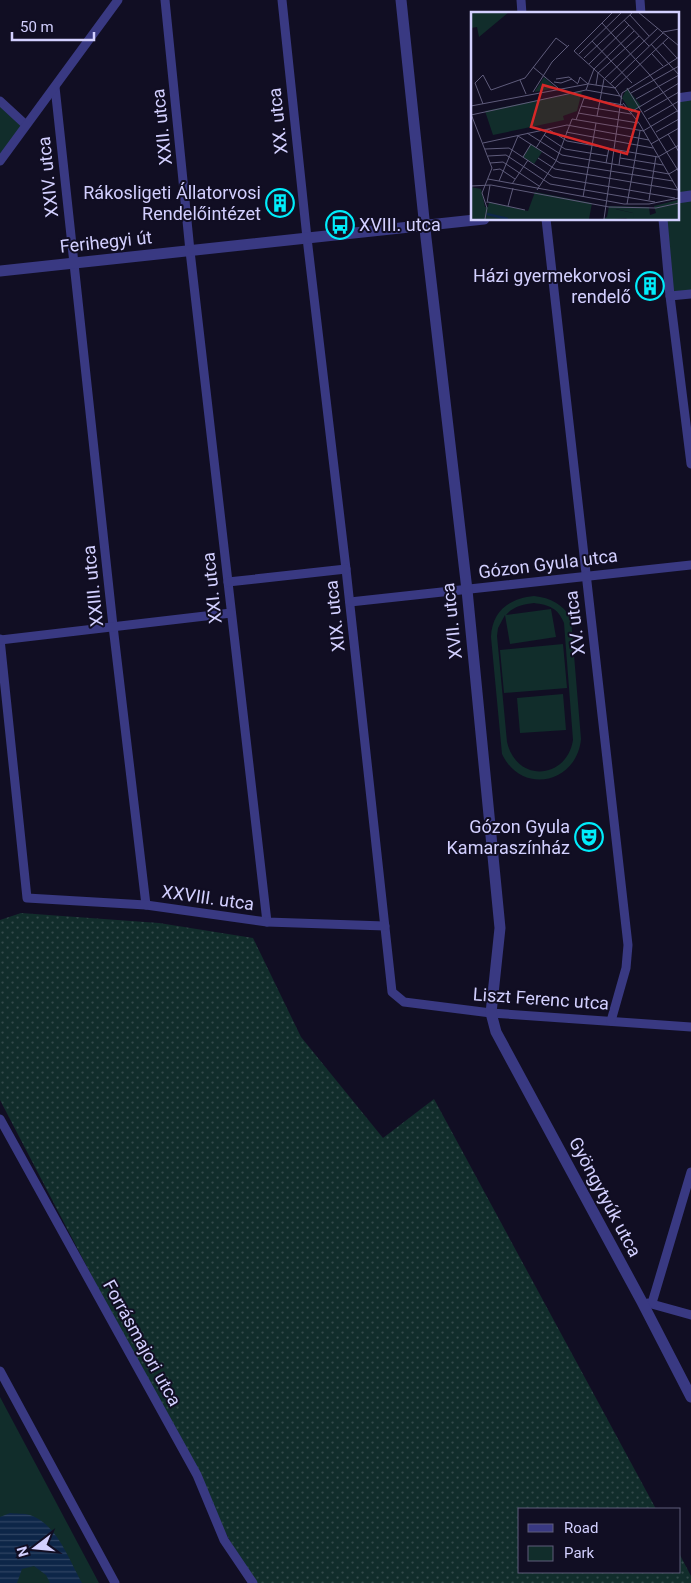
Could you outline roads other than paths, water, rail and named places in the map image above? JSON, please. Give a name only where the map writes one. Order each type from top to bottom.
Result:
[{"type":"street","points":[[0,160],[118,0]]},
{"type":"street","name":"XXII. utca","points":[[165,0],[190,250]]},
{"type":"street","name":"XX. utca","points":[[282,0],[307,238]]},
{"type":"street","points":[[401,0],[425,226]]},
{"type":"street","name":"XXIV. utca","points":[[55,87],[73,263]]},
{"type":"street","points":[[678,98],[691,96]]},
{"type":"street","points":[[0,101],[26,125]]},
{"type":"street","points":[[678,198],[691,196]]},
{"type":"street","name":"Ferihegyi út","points":[[0,271],[476,220]]},
{"type":"street","name":"XV. utca","points":[[546,220],[628,945],[626,968],[611,1021]]},
{"type":"street","points":[[663,220],[670,296],[691,464]]},
{"type":"street","name":"XVII. utca","points":[[425,226],[467,590],[500,928],[491,1013]]},
{"type":"street","name":"XIX. utca","points":[[307,238],[350,602],[392,992]]},
{"type":"street","name":"XXI. utca","points":[[190,250],[267,922]]},
{"type":"street","name":"XXIII. utca","points":[[73,263],[146,906]]},
{"type":"street","points":[[670,296],[691,294]]},
{"type":"street","name":"Gózon Gyula utca","points":[[350,602],[691,565]]},
{"type":"street","points":[[228,582],[346,569]]},
{"type":"street","points":[[0,640],[231,613]]},
{"type":"street","name":"XXVIII. utca","points":[[0,640],[27,898],[146,906],[267,922],[385,926]]},
{"type":"street","name":"Liszt Ferenc utca","points":[[392,992],[404,1002],[491,1013],[691,1027]]},
{"type":"street","name":"Gyöngytyúk utca","points":[[491,1013],[496,1032],[647,1303],[691,1397]]},
{"type":"street","name":"Forrásmajori utca","points":[[0,1120],[197,1475],[224,1540],[253,1583]]},
{"type":"street","points":[[691,1172],[647,1303],[691,1315]]},
{"type":"street","points":[[0,1371],[115,1583]]},
{"type":"water","points":[[10,1513],[30,1515],[48,1526],[61,1544],[82,1583],[50,1583],[46,1575],[34,1566],[22,1569],[17,1583],[0,1583],[0,1517]]},
{"type":"place","name":"Rákosligeti Állatorvosi Rendelőintézet","points":[[280,203]]},
{"type":"place","name":"XVIII. utca","points":[[340,225]]},
{"type":"place","name":"Házi gyermekorvosi rendelő","points":[[650,286]]},
{"type":"place","name":"Gózon Gyula Kamaraszínház","points":[[589,837]]}]
